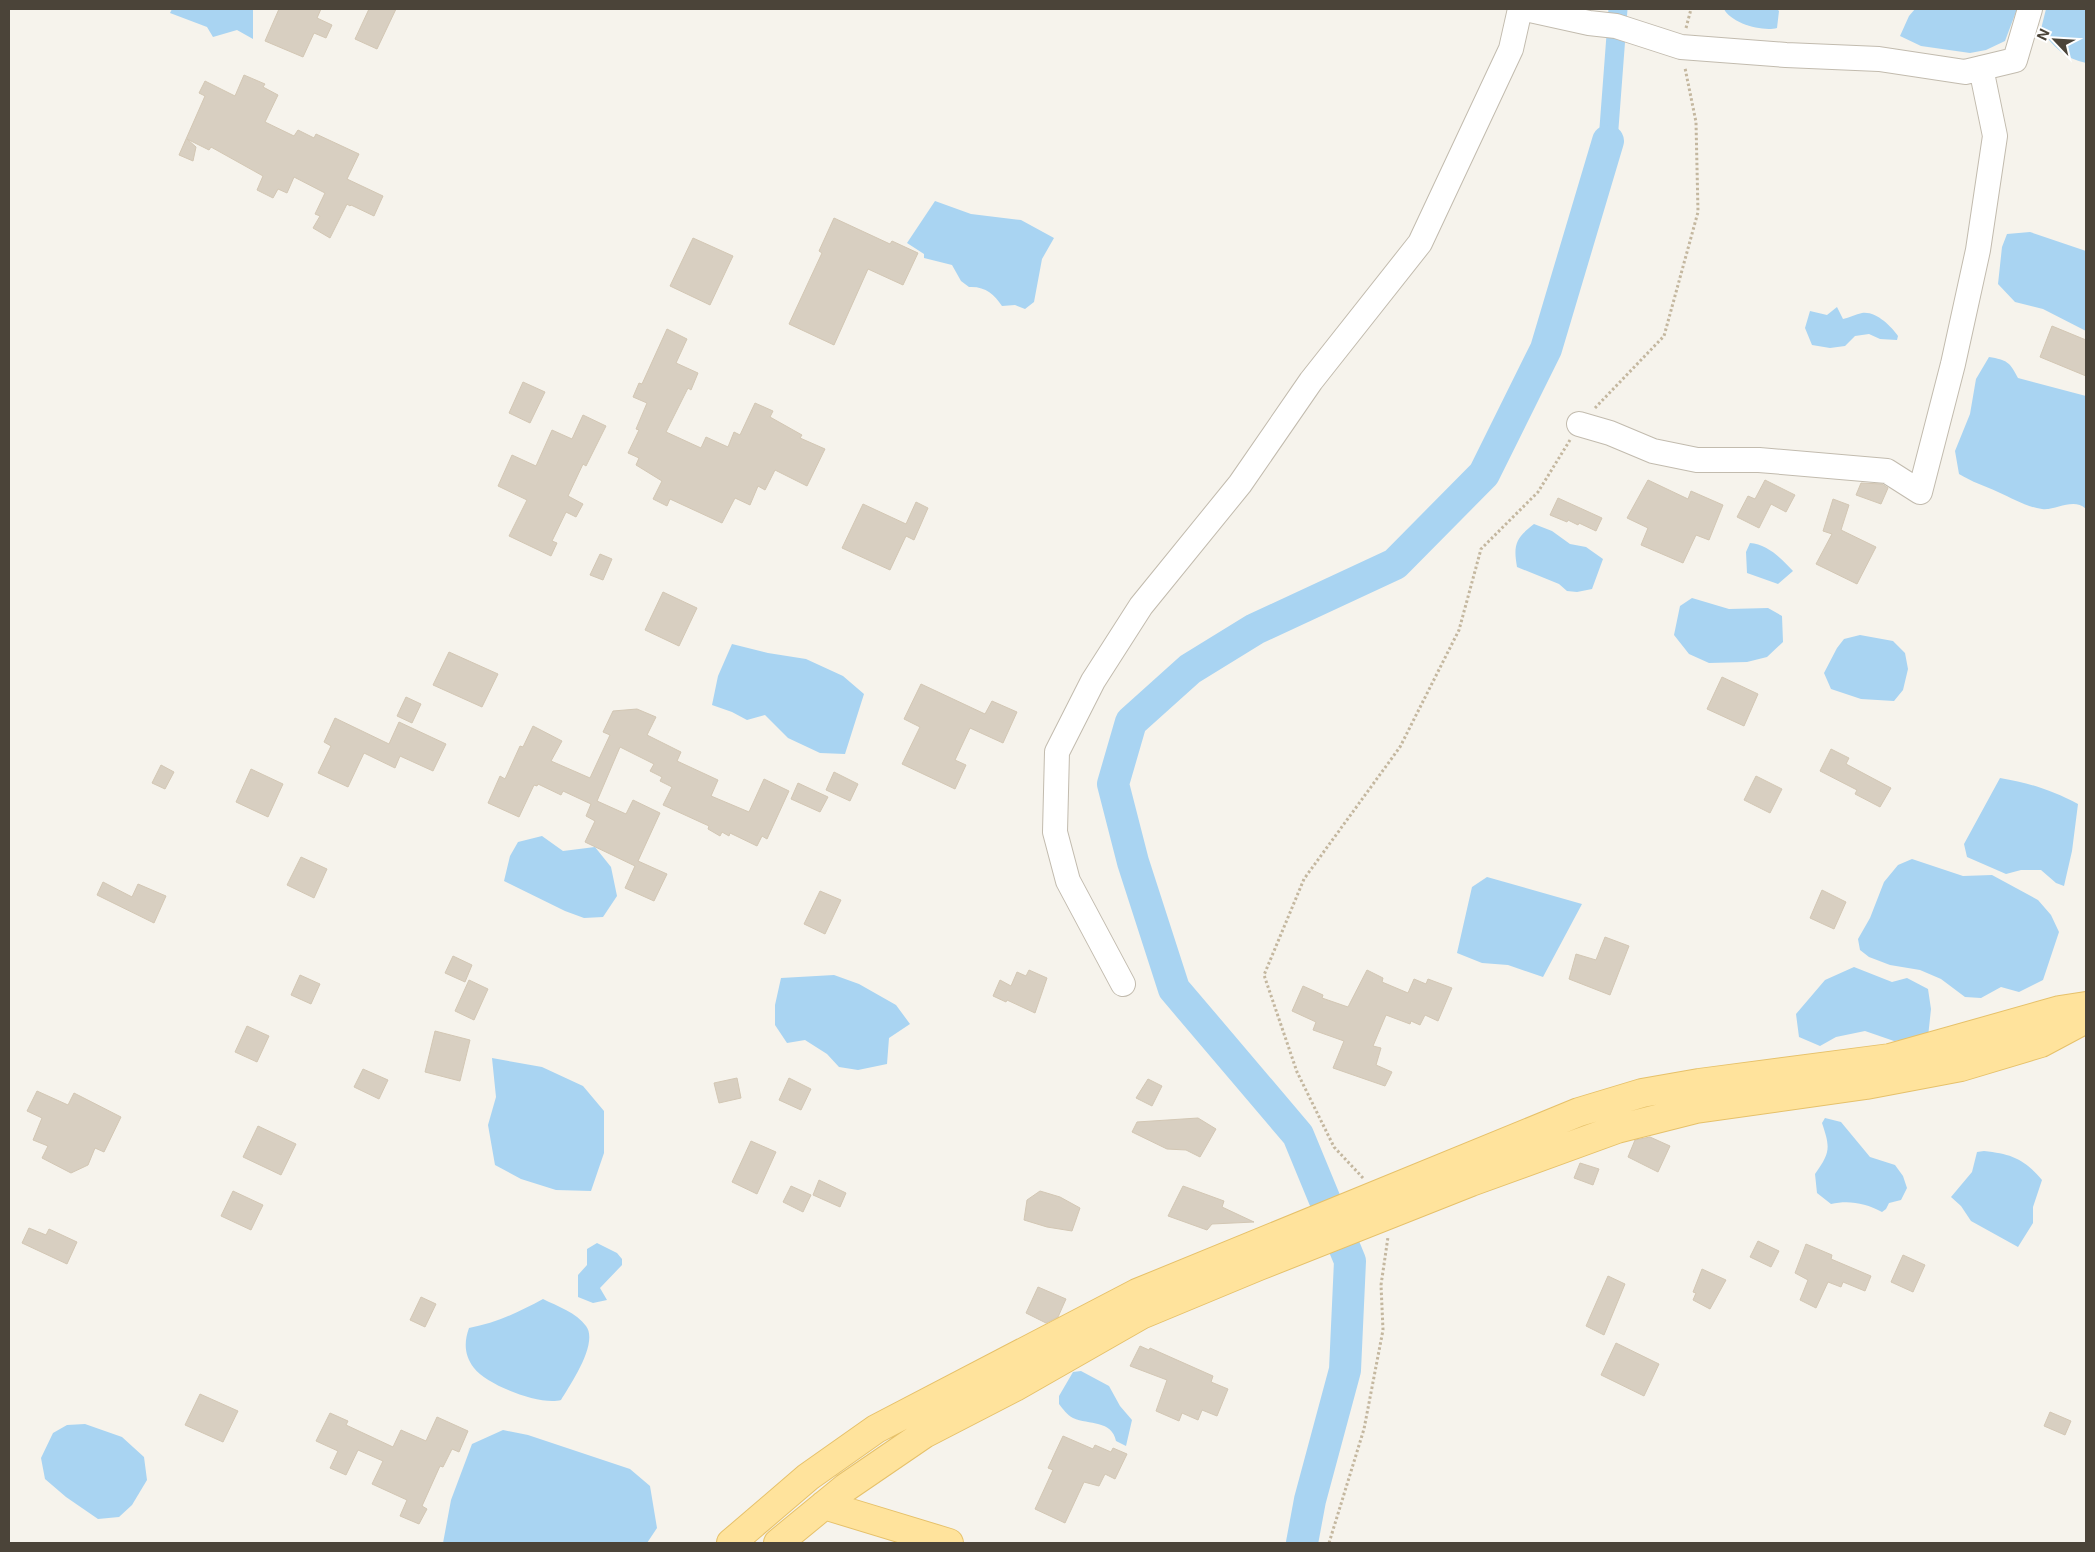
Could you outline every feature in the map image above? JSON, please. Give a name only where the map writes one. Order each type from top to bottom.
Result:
[{"type":"main road","points":[[731,1543],[808,1477],[876,1429],[1137,1293],[1255,1257],[1377,1209],[1578,1112],[1642,1093],[1762,1074],[1890,1058],[2060,1010],[2086,1006]]},
{"type":"main road","points":[[1377,1209],[1471,1182],[1617,1129],[1696,1108],[1866,1085],[1961,1067],[2041,1043],[2086,1019]]},
{"type":"main road","points":[[778,1543],[845,1488],[924,1434],[1015,1387],[1141,1315],[1255,1257]]},
{"type":"main road","points":[[824,1505],[949,1543]]},
{"type":"street","points":[[1123,984],[1068,881],[1055,832],[1057,752],[1093,682],[1141,606],[1240,484],[1311,381],[1420,243],[1511,48],[1520,9]]},
{"type":"street","points":[[1525,9],[1589,23],[1616,26],[1681,47],[1786,55],[1880,59],[1965,72],[2015,60],[2030,9]]},
{"type":"street","points":[[1579,424],[1610,433],[1653,452],[1697,460],[1759,460],[1887,471],[1920,492],[1953,364],[1978,250],[1995,136],[1981,68]]},
{"type":"path","points":[[1330,1543],[1364,1429],[1383,1330],[1381,1285],[1388,1238],[1377,1209],[1334,1147],[1297,1072],[1264,975],[1304,879],[1400,747],[1459,630],[1481,549],[1538,492],[1579,424],[1664,336],[1698,212],[1696,122],[1681,47],[1691,9]]},
{"type":"water","points":[[172,9],[253,9],[253,39],[237,30],[213,37],[207,27],[170,13]]},
{"type":"water","points":[[1724,9],[1777,9],[1779,11],[1777,28],[1763,29],[1748,25],[1733,18]]},
{"type":"water","points":[[1915,9],[2017,9],[2005,41],[1986,50],[1970,53],[1921,46],[1900,36],[1909,16]]},
{"type":"water","points":[[2046,9],[2086,9],[2086,63],[2066,55],[2045,35],[2041,29]]},
{"type":"water","points":[[935,201],[971,214],[1021,220],[1054,238],[1042,259],[1034,302],[1025,309],[1015,305],[1002,306],[989,292],[980,288],[969,287],[961,281],[952,265],[924,258],[924,254],[907,243]]},
{"type":"water","points":[[2030,232],[2086,251],[2086,331],[2043,309],[2015,302],[1998,284],[2002,247],[2007,234]]},
{"type":"water","points":[[1837,307],[1843,319],[1862,313],[1873,314],[1895,332],[1898,336],[1897,340],[1880,339],[1869,334],[1855,336],[1845,346],[1830,348],[1812,345],[1805,328],[1810,311],[1827,315]]},
{"type":"water","points":[[1989,357],[2000,359],[2007,363],[2013,368],[2018,378],[2086,396],[2086,509],[2076,504],[2047,509],[2036,508],[1959,474],[1955,451],[1970,414],[1976,379]]},
{"type":"water","points":[[1534,524],[1552,531],[1570,544],[1586,547],[1603,559],[1592,589],[1577,592],[1567,591],[1559,584],[1517,567],[1515,553],[1517,542],[1523,533]]},
{"type":"water","points":[[1750,543],[1768,549],[1793,571],[1778,584],[1747,573],[1746,552]]},
{"type":"water","points":[[1692,598],[1729,609],[1768,608],[1782,616],[1783,642],[1767,657],[1747,662],[1709,663],[1689,654],[1674,635],[1680,606]]},
{"type":"water","points":[[1860,635],[1893,641],[1905,653],[1908,669],[1903,690],[1894,701],[1861,699],[1831,689],[1824,673],[1837,648],[1844,639]]},
{"type":"water","points":[[732,644],[768,653],[806,659],[843,676],[864,694],[845,754],[820,753],[788,738],[765,715],[747,720],[712,705],[718,676]]},
{"type":"water","points":[[2000,778],[2040,788],[2078,804],[2072,851],[2064,886],[2056,883],[2041,870],[2021,870],[2006,874],[1967,857],[1964,844]]},
{"type":"water","points":[[542,836],[563,851],[595,847],[611,867],[617,896],[603,917],[584,918],[565,911],[504,881],[510,856],[518,842]]},
{"type":"water","points":[[1912,859],[1963,876],[1992,875],[2038,900],[2051,915],[2059,932],[2043,980],[2019,992],[2001,987],[1981,998],[1965,997],[1941,979],[1920,970],[1890,965],[1869,957],[1860,950],[1858,939],[1870,918],[1884,882],[1898,865]]},
{"type":"water","points":[[1487,877],[1582,904],[1543,977],[1508,965],[1482,963],[1457,953],[1472,887]]},
{"type":"water","points":[[1854,967],[1892,982],[1907,978],[1928,989],[1931,1009],[1928,1037],[1894,1041],[1865,1031],[1836,1037],[1820,1046],[1799,1037],[1796,1014],[1825,980]]},
{"type":"water","points":[[834,975],[859,984],[896,1005],[910,1024],[889,1038],[887,1064],[858,1070],[839,1067],[827,1054],[805,1040],[787,1043],[775,1025],[775,1005],[781,978]]},
{"type":"water","points":[[492,1058],[542,1067],[583,1086],[604,1111],[604,1153],[591,1191],[556,1190],[521,1179],[495,1165],[488,1125],[496,1097]]},
{"type":"water","points":[[1825,1118],[1841,1122],[1870,1157],[1895,1165],[1903,1176],[1907,1188],[1901,1200],[1889,1203],[1882,1212],[1857,1203],[1831,1204],[1817,1193],[1815,1174],[1824,1160],[1828,1149],[1822,1123]]},
{"type":"water","points":[[1984,1151],[2010,1156],[2023,1162],[2042,1180],[2033,1207],[2033,1223],[2018,1247],[1971,1221],[1961,1206],[1951,1197],[1972,1172],[1977,1152]]},
{"type":"water","points":[[597,1243],[617,1253],[622,1259],[622,1265],[600,1288],[607,1300],[593,1303],[578,1297],[578,1275],[587,1265],[587,1249]]},
{"type":"water","points":[[543,1299],[577,1317],[586,1326],[589,1333],[589,1343],[582,1364],[561,1400],[540,1400],[528,1397],[514,1393],[490,1381],[474,1368],[467,1353],[466,1338],[469,1328],[507,1316]]},
{"type":"water","points":[[1081,1371],[1109,1386],[1120,1406],[1132,1420],[1126,1446],[1116,1441],[1114,1434],[1105,1426],[1073,1418],[1059,1404],[1059,1396],[1073,1372]]},
{"type":"water","points":[[85,1424],[122,1437],[144,1457],[147,1480],[132,1505],[119,1517],[98,1519],[66,1497],[45,1479],[41,1458],[53,1433],[67,1425]]},
{"type":"water","points":[[503,1430],[528,1435],[630,1469],[650,1486],[657,1528],[647,1543],[443,1543],[451,1500],[472,1444]]},
{"type":"building","points":[[279,9],[321,9],[317,18],[332,25],[326,38],[314,33],[303,57],[265,41]]},
{"type":"building","points":[[369,9],[396,9],[377,49],[355,39]]},
{"type":"building","points":[[244,75],[265,84],[263,87],[278,95],[265,122],[294,136],[298,130],[314,138],[316,134],[359,154],[347,179],[383,196],[374,216],[347,204],[330,238],[313,228],[320,216],[315,214],[325,193],[294,177],[287,193],[278,189],[273,198],[257,190],[263,176],[211,147],[209,150],[187,139],[196,147],[193,161],[179,155],[205,96],[199,93],[205,81],[235,96]]},
{"type":"building","points":[[834,218],[890,244],[892,241],[918,253],[903,285],[868,269],[834,345],[789,324],[822,253],[819,251]]},
{"type":"building","points":[[693,238],[733,256],[710,305],[670,286]]},
{"type":"building","points":[[2052,326],[2086,340],[2086,376],[2040,357]]},
{"type":"building","points":[[667,329],[687,339],[676,363],[698,373],[691,390],[688,388],[666,432],[701,448],[706,437],[728,447],[734,432],[740,435],[755,403],[773,411],[770,417],[802,435],[800,438],[825,449],[807,486],[775,470],[765,490],[758,486],[750,505],[735,498],[722,523],[670,499],[667,506],[653,499],[662,481],[636,465],[639,458],[628,453],[639,430],[636,429],[647,403],[633,397],[639,383],[642,384]]},
{"type":"building","points":[[523,382],[545,392],[530,423],[509,413]]},
{"type":"building","points":[[583,415],[606,426],[586,466],[583,464],[568,496],[583,504],[576,517],[566,512],[552,541],[557,543],[551,556],[509,536],[527,500],[498,486],[512,455],[536,466],[552,430],[572,439]]},
{"type":"building","points":[[1648,480],[1688,499],[1691,491],[1723,505],[1709,540],[1696,535],[1683,563],[1641,545],[1648,528],[1627,518]]},
{"type":"building","points":[[1765,480],[1795,495],[1786,512],[1771,504],[1759,528],[1737,517],[1748,496],[1755,499]]},
{"type":"building","points":[[1861,483],[1882,484],[1888,488],[1881,504],[1856,495]]},
{"type":"building","points":[[1558,498],[1602,518],[1596,531],[1579,523],[1578,525],[1568,520],[1567,522],[1550,515]]},
{"type":"building","points":[[1833,499],[1849,505],[1841,530],[1876,547],[1857,584],[1816,564],[1832,534],[1823,531]]},
{"type":"building","points":[[916,502],[928,508],[914,540],[906,536],[890,570],[842,548],[863,504],[906,524]]},
{"type":"building","points":[[600,554],[612,559],[603,580],[590,575]]},
{"type":"building","points":[[663,592],[697,608],[679,646],[645,630]]},
{"type":"building","points":[[449,652],[498,674],[482,707],[433,685]]},
{"type":"building","points":[[1722,677],[1758,694],[1744,726],[1707,709]]},
{"type":"building","points":[[921,684],[985,714],[992,701],[1017,712],[1003,743],[970,728],[955,760],[966,765],[955,789],[902,764],[920,727],[904,719]]},
{"type":"building","points":[[406,697],[421,704],[412,723],[397,716]]},
{"type":"building","points":[[637,709],[656,717],[647,735],[681,752],[677,761],[718,780],[711,796],[749,812],[764,779],[789,791],[767,839],[762,836],[757,846],[730,833],[729,836],[722,832],[720,836],[708,829],[709,826],[663,805],[672,787],[660,781],[662,777],[650,771],[654,764],[620,747],[597,801],[626,814],[633,800],[660,813],[638,861],[667,874],[654,901],[625,888],[635,866],[585,842],[595,821],[586,816],[591,804],[563,791],[561,795],[538,784],[537,786],[534,785],[519,817],[488,803],[500,776],[505,779],[520,746],[523,747],[533,726],[562,741],[551,761],[590,778],[610,735],[603,732],[613,711]]},
{"type":"building","points":[[335,718],[389,744],[399,722],[446,744],[433,771],[400,756],[395,768],[364,753],[348,787],[318,773],[331,746],[324,742]]},
{"type":"building","points":[[1831,749],[1849,758],[1846,764],[1891,788],[1880,807],[1855,794],[1857,790],[1820,771]]},
{"type":"building","points":[[161,765],[174,772],[165,789],[152,783]]},
{"type":"building","points":[[251,769],[283,784],[268,817],[236,802]]},
{"type":"building","points":[[834,772],[858,784],[850,801],[826,790]]},
{"type":"building","points":[[1756,776],[1782,789],[1770,813],[1744,800]]},
{"type":"building","points":[[798,783],[828,797],[820,812],[791,799]]},
{"type":"building","points":[[301,857],[327,869],[314,898],[287,885]]},
{"type":"building","points":[[103,882],[132,897],[138,884],[166,896],[154,923],[97,895]]},
{"type":"building","points":[[1822,890],[1846,902],[1834,929],[1810,918]]},
{"type":"building","points":[[820,891],[841,900],[825,934],[804,924]]},
{"type":"building","points":[[1605,937],[1629,946],[1610,995],[1569,979],[1576,954],[1596,960]]},
{"type":"building","points":[[453,956],[472,965],[465,982],[445,973]]},
{"type":"building","points":[[1029,970],[1047,978],[1035,1013],[1007,1000],[1006,1002],[993,996],[1000,980],[1011,986],[1017,972],[1026,976]]},
{"type":"building","points":[[1367,970],[1383,978],[1382,982],[1408,993],[1414,979],[1426,984],[1428,979],[1452,988],[1438,1021],[1425,1015],[1420,1025],[1411,1021],[1410,1024],[1386,1015],[1373,1046],[1381,1048],[1376,1065],[1392,1072],[1385,1086],[1333,1068],[1344,1041],[1313,1030],[1316,1022],[1292,1011],[1303,986],[1323,995],[1322,998],[1348,1007]]},
{"type":"building","points":[[300,975],[320,984],[311,1004],[291,995]]},
{"type":"building","points":[[469,980],[488,989],[474,1020],[455,1011]]},
{"type":"building","points":[[247,1026],[269,1036],[257,1062],[235,1052]]},
{"type":"building","points":[[435,1031],[470,1040],[460,1081],[425,1072]]},
{"type":"building","points":[[363,1069],[388,1080],[379,1099],[354,1087]]},
{"type":"building","points":[[737,1078],[741,1098],[719,1103],[714,1083]]},
{"type":"building","points":[[789,1078],[811,1089],[801,1110],[779,1100]]},
{"type":"building","points":[[1148,1079],[1162,1086],[1152,1106],[1136,1098]]},
{"type":"building","points":[[37,1091],[68,1105],[74,1093],[121,1117],[104,1152],[95,1148],[88,1165],[71,1173],[42,1158],[48,1146],[33,1140],[42,1118],[27,1111]]},
{"type":"building","points":[[1198,1118],[1216,1129],[1200,1157],[1186,1150],[1167,1149],[1132,1132],[1137,1122]]},
{"type":"building","points":[[258,1126],[296,1144],[281,1175],[243,1157]]},
{"type":"building","points":[[1650,1137],[1670,1146],[1658,1172],[1628,1157],[1635,1140]]},
{"type":"building","points":[[751,1141],[776,1152],[757,1194],[732,1182]]},
{"type":"building","points":[[1580,1163],[1599,1169],[1593,1185],[1574,1178]]},
{"type":"building","points":[[819,1180],[846,1193],[840,1207],[813,1195]]},
{"type":"building","points":[[791,1186],[811,1195],[803,1212],[783,1202]]},
{"type":"building","points":[[1183,1186],[1224,1201],[1222,1207],[1254,1222],[1212,1224],[1207,1230],[1168,1216]]},
{"type":"building","points":[[233,1191],[263,1205],[251,1230],[221,1216]]},
{"type":"building","points":[[1040,1191],[1060,1197],[1080,1208],[1072,1231],[1047,1227],[1024,1220],[1027,1200]]},
{"type":"building","points":[[29,1228],[46,1235],[49,1229],[77,1242],[67,1264],[22,1243]]},
{"type":"building","points":[[1758,1241],[1779,1251],[1771,1267],[1750,1257]]},
{"type":"building","points":[[1806,1244],[1832,1255],[1831,1259],[1871,1276],[1865,1291],[1843,1282],[1841,1287],[1828,1282],[1816,1308],[1800,1300],[1808,1280],[1795,1273]]},
{"type":"building","points":[[1903,1255],[1925,1265],[1913,1292],[1891,1282]]},
{"type":"building","points":[[1702,1269],[1726,1280],[1710,1309],[1693,1300],[1696,1293],[1693,1292]]},
{"type":"building","points":[[1608,1276],[1625,1284],[1604,1335],[1586,1326]]},
{"type":"building","points":[[1038,1287],[1066,1299],[1058,1317],[1046,1323],[1026,1313]]},
{"type":"building","points":[[421,1297],[436,1304],[425,1327],[410,1320]]},
{"type":"building","points":[[1616,1343],[1659,1364],[1644,1396],[1601,1375]]},
{"type":"building","points":[[1140,1346],[1149,1350],[1150,1348],[1213,1376],[1211,1382],[1228,1389],[1217,1416],[1202,1410],[1198,1420],[1182,1413],[1179,1421],[1156,1411],[1167,1380],[1130,1366]]},
{"type":"building","points":[[200,1394],[238,1411],[223,1442],[185,1425]]},
{"type":"building","points":[[2050,1412],[2071,1421],[2065,1435],[2044,1426]]},
{"type":"building","points":[[330,1413],[348,1421],[346,1425],[393,1447],[401,1430],[426,1441],[437,1417],[468,1431],[459,1452],[452,1449],[443,1467],[440,1466],[422,1506],[427,1509],[419,1524],[400,1516],[407,1500],[372,1484],[383,1461],[358,1450],[346,1475],[330,1468],[338,1451],[316,1441]]},
{"type":"building","points":[[1063,1436],[1093,1449],[1095,1445],[1111,1452],[1113,1448],[1127,1454],[1115,1479],[1105,1474],[1099,1486],[1084,1482],[1065,1523],[1035,1509],[1053,1470],[1048,1468]]},
{"type":"waterway","points":[[1608,141],[1618,9]]},
{"type":"waterway","points":[[1302,1543],[1310,1500],[1345,1370],[1350,1261],[1298,1135],[1174,989],[1133,862],[1113,784],[1131,722],[1190,669],[1255,629],[1395,564],[1484,474],[1546,349],[1608,141]]}]
